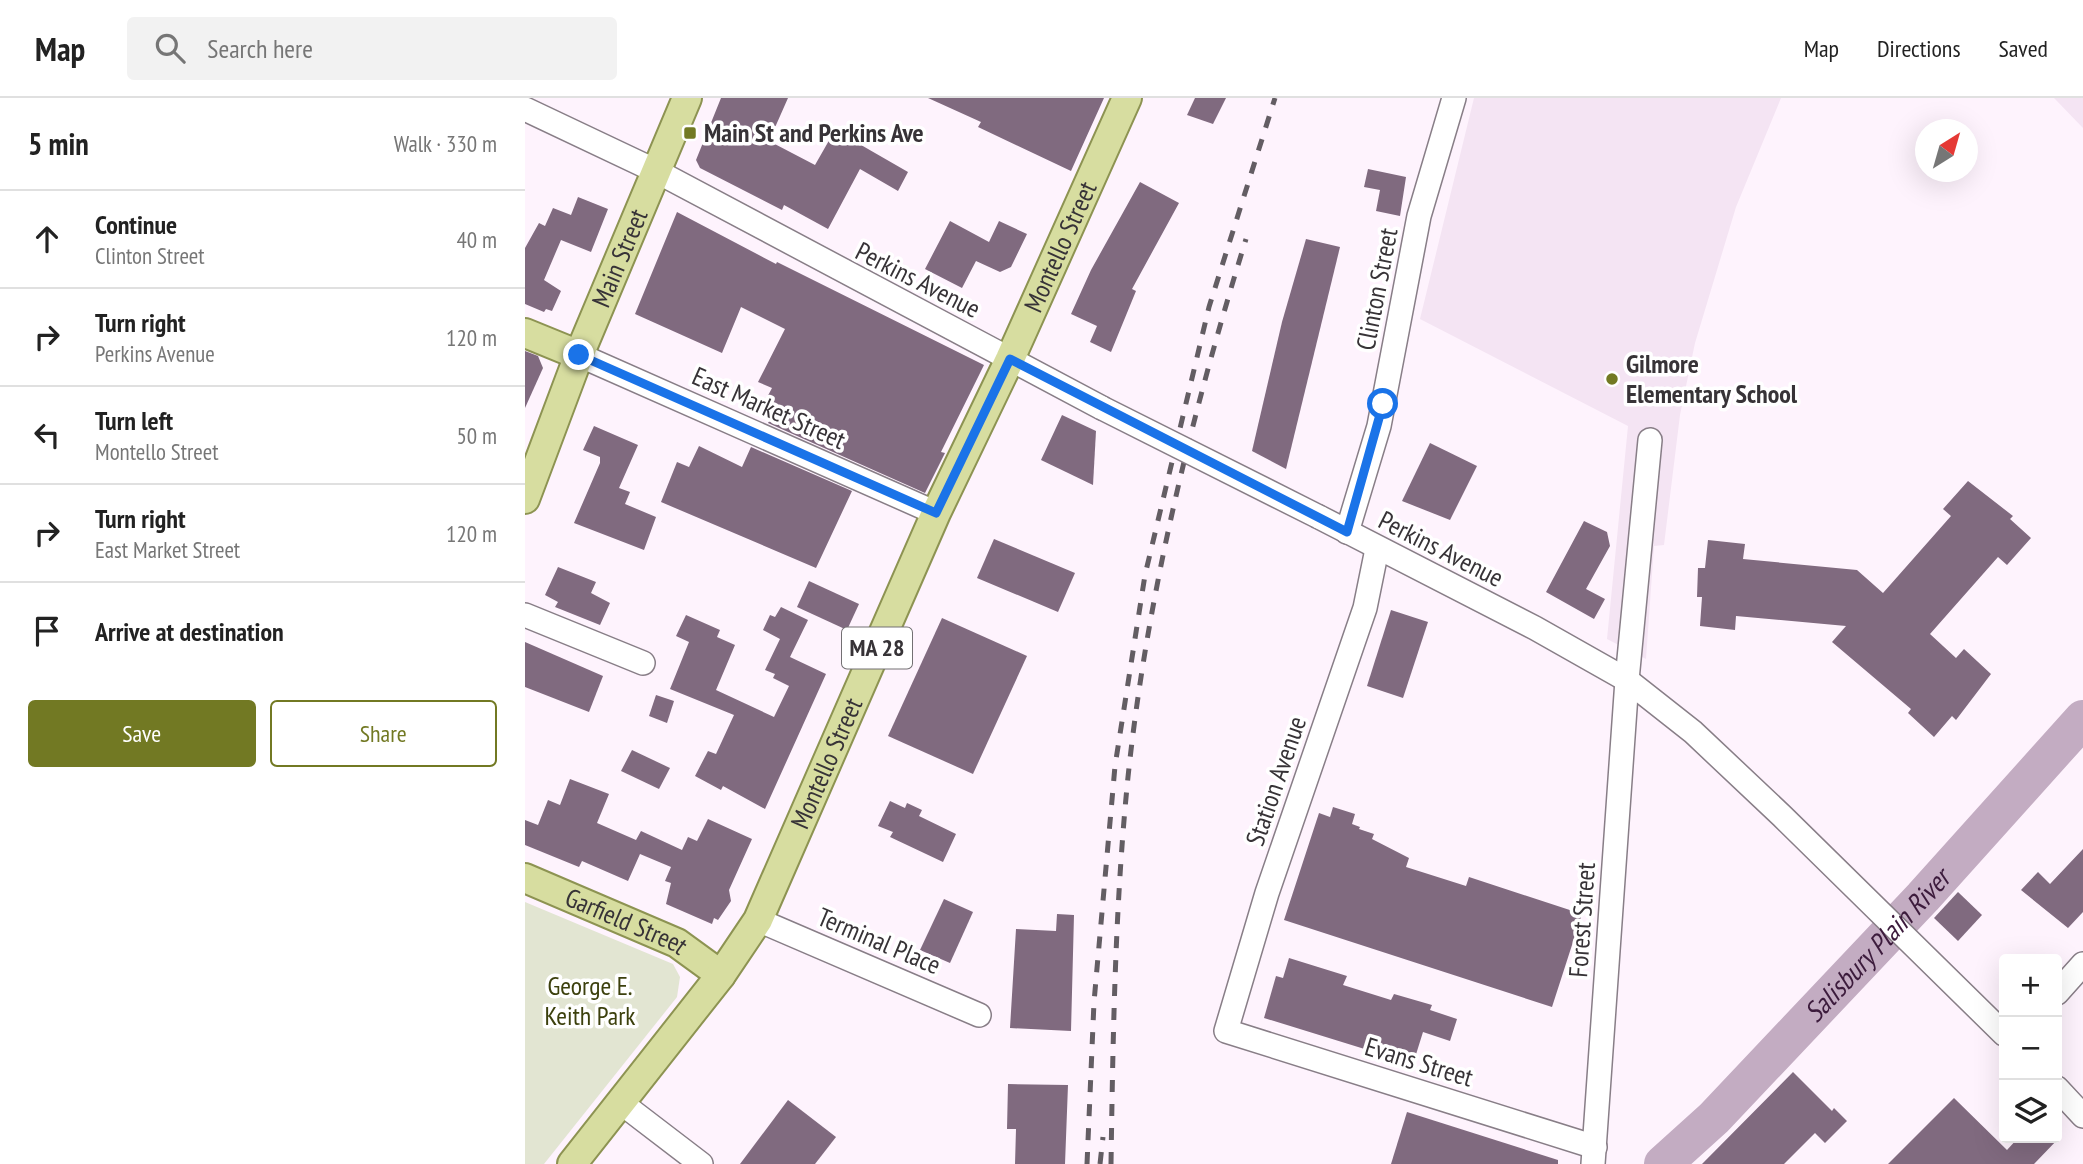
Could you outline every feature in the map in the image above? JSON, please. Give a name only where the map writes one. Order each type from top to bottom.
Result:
[{"type":"main road","name":"Main Street","points":[[525,499],[579,355],[687,98]]},
{"type":"main road","name":"Montello Street","points":[[572,1164],[721,975],[758,920],[936,513],[1010,359],[1127,98]]},
{"type":"main road","points":[[525,333],[579,355]]},
{"type":"main road","name":"Garfield Street","points":[[525,878],[677,943],[721,975]]},
{"type":"street","name":"Clinton Street","points":[[1347,532],[1379,426],[1419,216],[1454,98]]},
{"type":"street","name":"Perkins Avenue","points":[[525,109],[658,172],[1102,408],[1535,628],[1627,680],[1693,732],[1999,1029]]},
{"type":"street","name":"East Market Street","points":[[579,355],[936,513]]},
{"type":"street","name":"Forest Street","points":[[1594,1155],[1627,680],[1650,440]]},
{"type":"street","name":"Station Avenue","points":[[1226,1031],[1268,893],[1365,608],[1377,549]]},
{"type":"street","points":[[525,615],[643,663]]},
{"type":"street","name":"Terminal Place","points":[[758,920],[979,1014]]},
{"type":"street","points":[[2062,987],[2083,964]]},
{"type":"street","name":"Evans Street","points":[[1226,1031],[1594,1155]]},
{"type":"street","points":[[2062,1093],[2083,1116]]},
{"type":"street","points":[[620,1102],[701,1164]]},
{"type":"shaded area","name":"Gilmore Elementary School","points":[[1474,98],[1781,98],[1736,207],[1695,343],[1680,415],[1664,545],[1654,546],[1646,659],[1607,639],[1628,426],[1420,319]]},
{"type":"shaded area","points":[[2054,98],[2083,98],[2083,128]]},
{"type":"green space","name":"George E. Keith Park","points":[[525,902],[673,964],[680,977],[677,997],[544,1164],[525,1164]]},
{"type":"building","points":[[721,98],[788,98],[769,141],[815,165],[835,130],[908,172],[898,191],[860,169],[828,229],[784,205],[782,210],[700,168],[696,160]]},
{"type":"building","points":[[928,98],[1104,98],[1071,171],[978,127],[981,122]]},
{"type":"building","points":[[1195,98],[1226,98],[1213,124],[1187,115]]},
{"type":"building","points":[[1368,169],[1406,177],[1400,216],[1376,211],[1380,190],[1364,187]]},
{"type":"building","points":[[1140,182],[1179,203],[1132,289],[1136,291],[1111,352],[1090,342],[1097,326],[1071,314],[1091,270]]},
{"type":"building","points":[[578,197],[608,209],[591,252],[561,240],[544,280],[561,291],[552,311],[546,309],[544,312],[525,304],[525,248],[539,223],[545,226],[553,208],[571,215]]},
{"type":"building","points":[[677,212],[776,264],[777,262],[984,365],[941,452],[945,453],[925,493],[768,423],[774,413],[762,407],[772,388],[758,382],[785,329],[741,307],[722,353],[635,314]]},
{"type":"building","points":[[950,221],[989,242],[999,221],[1027,234],[1011,267],[1000,272],[976,261],[962,288],[925,269]]},
{"type":"building","points":[[1306,239],[1340,247],[1286,469],[1252,451],[1282,322]]},
{"type":"building","points":[[525,351],[538,356],[543,368],[525,408]]},
{"type":"building","points":[[1062,415],[1096,431],[1093,485],[1041,460]]},
{"type":"building","points":[[594,426],[638,445],[619,488],[630,492],[625,504],[656,517],[644,550],[574,523],[600,463],[600,457],[583,450]]},
{"type":"building","points":[[1430,443],[1477,466],[1450,520],[1402,501]]},
{"type":"building","points":[[699,446],[742,467],[751,447],[852,491],[816,568],[661,502],[677,462],[689,467]]},
{"type":"building","points":[[1968,481],[2013,516],[2010,519],[2031,538],[2007,565],[1998,557],[1930,634],[1956,658],[1964,649],[1991,674],[1956,720],[1952,716],[1934,737],[1908,713],[1911,709],[1832,642],[1846,626],[1736,616],[1735,630],[1700,626],[1702,597],[1697,597],[1698,568],[1705,568],[1708,540],[1745,544],[1743,559],[1857,570],[1883,593],[1951,516],[1943,509]]},
{"type":"building","points":[[1584,521],[1607,532],[1610,546],[1586,589],[1605,599],[1594,619],[1546,592]]},
{"type":"building","points":[[994,539],[1075,573],[1058,612],[977,578]]},
{"type":"building","points":[[558,567],[596,582],[591,593],[610,603],[600,625],[555,607],[558,602],[545,595]]},
{"type":"building","points":[[809,581],[859,604],[847,630],[797,607]]},
{"type":"building","points":[[781,607],[808,620],[790,657],[826,674],[765,809],[723,786],[721,790],[695,776],[708,751],[716,754],[734,715],[670,689],[689,642],[676,636],[686,615],[720,630],[717,637],[735,645],[716,690],[774,717],[789,686],[773,678],[775,674],[765,670],[780,639],[763,630],[770,615],[775,617]]},
{"type":"building","points":[[1391,610],[1428,622],[1403,698],[1367,686]]},
{"type":"building","points":[[942,618],[1027,656],[973,774],[888,736]]},
{"type":"building","points":[[525,642],[603,676],[589,712],[525,687]]},
{"type":"building","points":[[656,695],[674,701],[667,723],[649,716]]},
{"type":"building","points":[[632,750],[670,768],[659,789],[621,771]]},
{"type":"building","points":[[570,779],[609,794],[597,823],[636,840],[641,831],[682,850],[688,837],[697,841],[708,819],[752,839],[729,890],[731,901],[718,920],[714,918],[712,924],[666,904],[671,883],[665,881],[671,867],[640,854],[628,881],[582,861],[579,867],[525,845],[525,820],[538,825],[548,800],[560,805]]},
{"type":"building","points":[[890,801],[905,808],[907,803],[922,810],[919,816],[956,834],[943,862],[890,837],[893,832],[878,826]]},
{"type":"building","points":[[1333,807],[1355,814],[1352,824],[1374,834],[1372,839],[1409,858],[1406,867],[1466,886],[1469,877],[1582,914],[1552,1007],[1284,920],[1319,813],[1330,817]]},
{"type":"building","points":[[2083,849],[2083,912],[2068,928],[2021,890],[2038,872],[2050,884]]},
{"type":"building","points":[[1958,892],[1982,915],[1958,941],[1934,918]]},
{"type":"building","points":[[944,899],[973,912],[950,963],[920,950]]},
{"type":"building","points":[[1057,914],[1074,915],[1071,1031],[1010,1028],[1016,929],[1056,931]]},
{"type":"building","points":[[1289,958],[1347,976],[1343,985],[1391,1000],[1394,994],[1432,1005],[1430,1010],[1457,1019],[1450,1041],[1423,1032],[1413,1064],[1264,1018],[1276,976],[1283,978]]},
{"type":"building","points":[[1793,1072],[1832,1111],[1834,1108],[1847,1121],[1825,1143],[1815,1133],[1784,1164],[1702,1164]]},
{"type":"building","points":[[1008,1084],[1068,1085],[1065,1164],[1015,1164],[1016,1129],[1007,1129]]},
{"type":"building","points":[[1954,1098],[2007,1150],[2013,1143],[2054,1143],[2034,1164],[1888,1164]]},
{"type":"building","points":[[788,1100],[836,1137],[815,1164],[740,1164]]},
{"type":"building","points":[[1407,1112],[1558,1160],[1558,1164],[1391,1164]]},
{"type":"waterway","name":"Salisbury Plain River","points":[[1663,1164],[1714,1118],[1923,897],[2083,719]]},
{"type":"railway","points":[[1087,1164],[1094,1002],[1115,766],[1145,575],[1209,307],[1275,98]]},
{"type":"railway","points":[[1111,1164],[1117,922],[1136,709],[1159,573],[1174,505],[1207,371],[1246,239]]},
{"type":"railway","points":[[1100,1164],[1103,1137]]},
{"type":"place","name":"Main St and Perkins Ave","points":[[690,133]]},
{"type":"place","name":"Gilmore Elementary School","points":[[1612,379]]},
{"type":"route","points":[[579,355],[936,513],[1010,359],[1347,532],[1379,426],[1383,404]]}]
